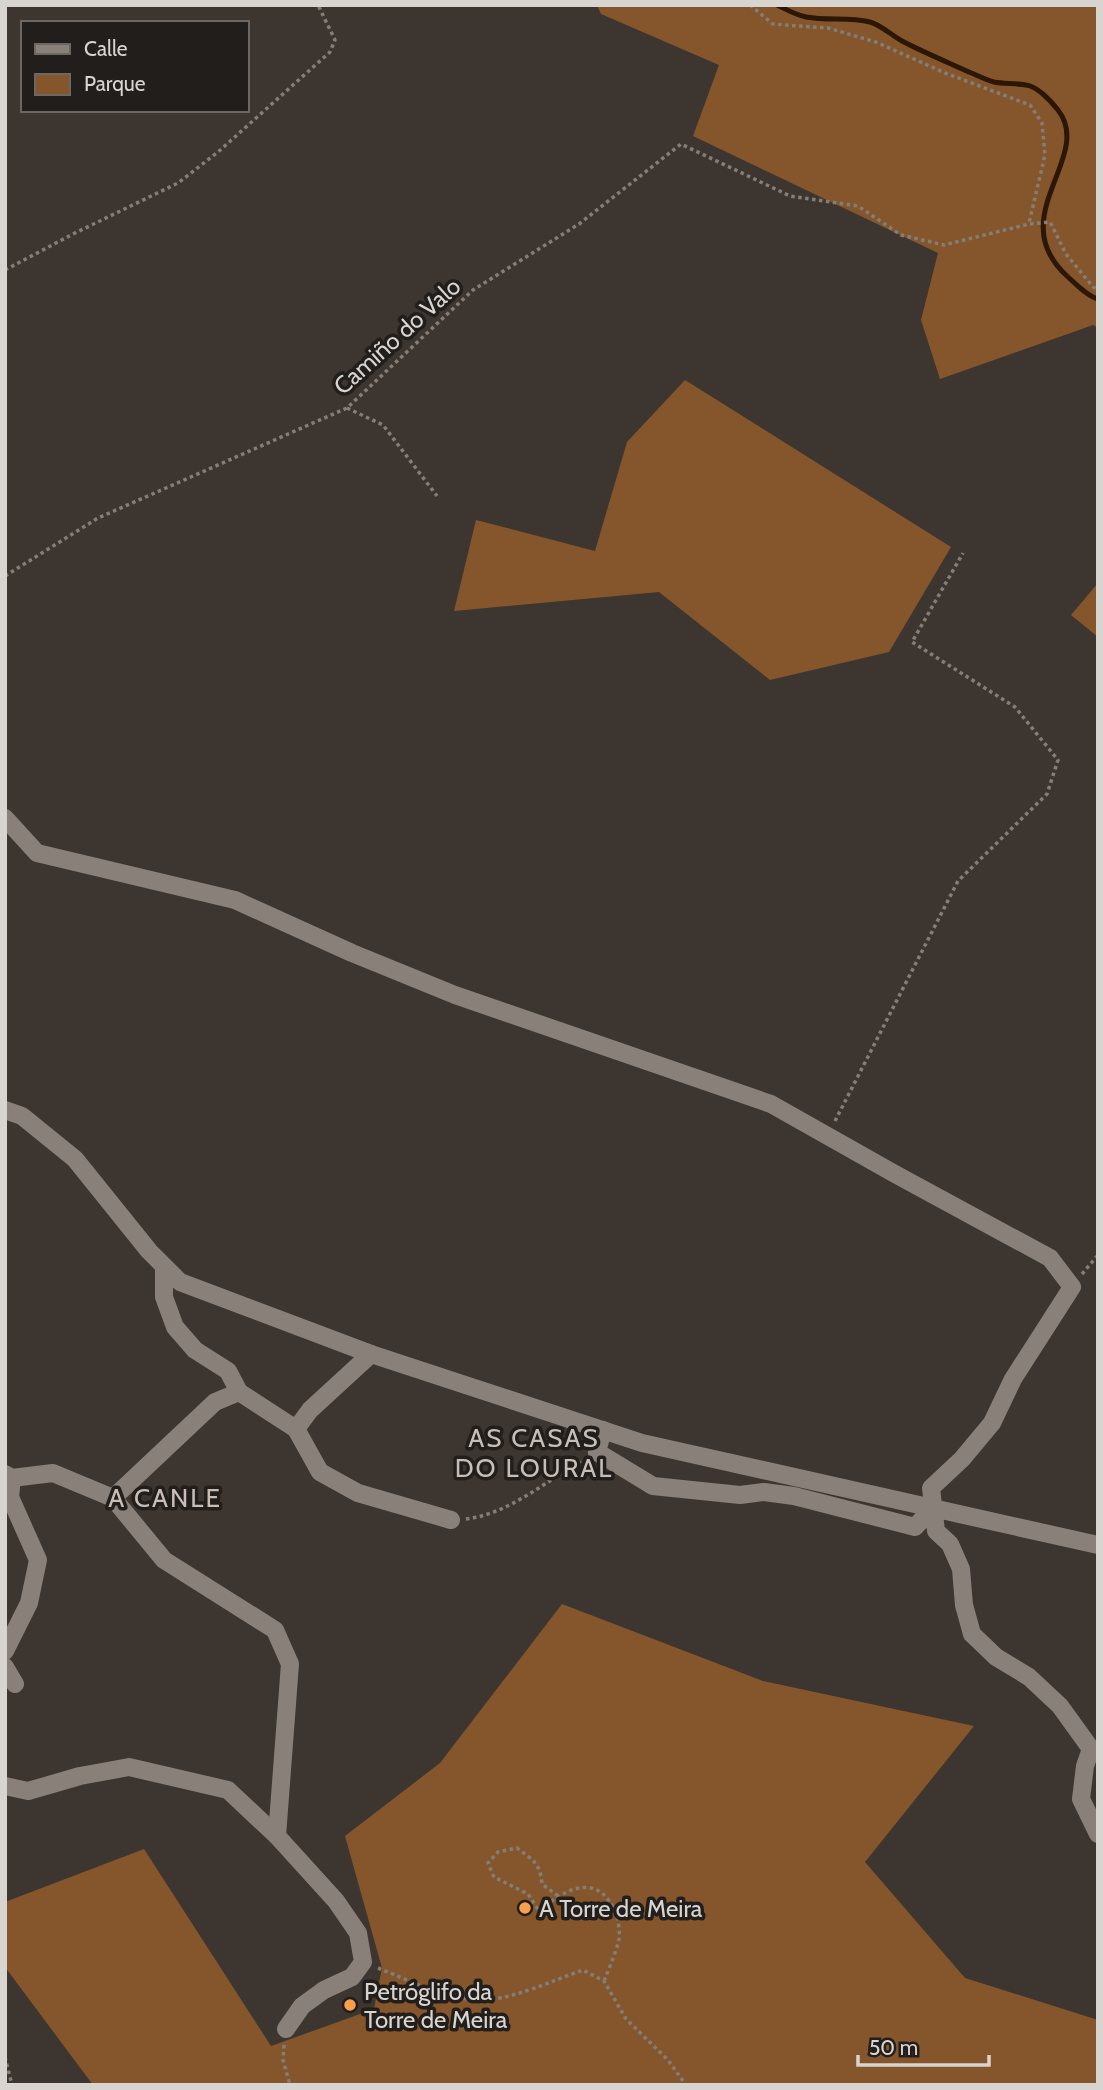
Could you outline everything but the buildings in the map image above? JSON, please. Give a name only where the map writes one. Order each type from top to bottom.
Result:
[{"type":"street","points":[[5,818],[37,853],[235,900],[352,953],[456,995],[771,1104],[1050,1258],[1072,1287],[1013,1379],[992,1423],[962,1459],[931,1488],[936,1531],[950,1544],[961,1569],[964,1605],[972,1634],[996,1657],[1029,1677],[1060,1706],[1091,1749],[1085,1766],[1081,1799],[1098,1834]]},
{"type":"street","points":[[5,1110],[22,1116],[75,1158],[149,1251],[180,1282],[371,1354],[642,1443],[1098,1545]]},
{"type":"street","points":[[164,1266],[164,1297],[176,1327],[194,1350],[228,1371],[239,1392],[296,1429],[320,1472],[358,1493],[451,1520]]},
{"type":"street","points":[[296,1429],[310,1410],[371,1354]]},
{"type":"street","points":[[113,1498],[215,1402],[239,1392]]},
{"type":"street","points":[[603,1430],[597,1452],[653,1486],[740,1495],[764,1492],[794,1496],[915,1527],[933,1508]]},
{"type":"street","points":[[5,1651],[29,1603],[38,1560],[10,1497],[9,1476],[53,1473],[113,1498],[164,1560],[275,1630],[290,1664],[277,1836]]},
{"type":"street","points":[[5,1667],[15,1684]]},
{"type":"street","points":[[5,1786],[28,1791],[80,1776],[130,1767],[228,1790],[277,1836],[336,1901],[358,1933],[363,1962],[352,1976],[324,1990],[302,2006],[286,2029]]},
{"type":"path","points":[[5,270],[178,183],[218,152],[330,51],[335,40],[318,5]]},
{"type":"path","points":[[750,5],[773,24],[828,27],[876,41],[945,73],[1030,105],[1042,123],[1045,155],[1029,224],[1050,222],[1066,254],[1093,287],[1098,289]]},
{"type":"path","name":"Camiño do Valo","points":[[5,576],[98,518],[347,408],[473,290],[579,224],[681,144],[790,196],[858,206],[901,235],[944,245],[1029,224]]},
{"type":"path","points":[[347,408],[383,425],[437,496]]},
{"type":"path","points":[[827,1136],[958,881],[1047,794],[1058,760],[1015,707],[912,642],[963,552]]},
{"type":"path","points":[[1072,1287],[1098,1255]]},
{"type":"path","points":[[451,1520],[480,1517],[519,1500],[597,1452]]},
{"type":"path","points":[[558,1896],[542,1884],[541,1871],[517,1848],[498,1852],[488,1863],[494,1877],[528,1894],[539,1911],[558,1896],[585,1886],[599,1890],[608,1898],[617,1913],[619,1938],[604,1981]]},
{"type":"path","points":[[363,1962],[437,1993],[477,2000],[511,1995],[583,1970],[604,1981],[626,2019],[668,2060],[686,2085]]},
{"type":"path","points":[[286,2029],[283,2060],[290,2085]]},
{"type":"path","points":[[5,2057],[12,2085]]},
{"type":"green space","points":[[597,5],[1098,5],[1098,328],[1093,325],[940,379],[921,320],[938,253],[693,136],[719,65],[601,14]]},
{"type":"green space","points":[[685,380],[951,547],[889,652],[770,680],[659,592],[454,611],[476,520],[595,551],[627,442]]},
{"type":"green space","points":[[1098,583],[1098,637],[1071,615]]},
{"type":"green space","points":[[562,1604],[763,1681],[974,1726],[865,1862],[965,1978],[1098,2020],[1098,2085],[93,2085],[5,1967],[5,1902],[144,1849],[271,2046],[374,2009],[382,1968],[345,1836],[440,1763]]},
{"type":"waterway","points":[[777,5],[806,17],[870,22],[910,45],[985,79],[1030,86],[1044,94],[1058,110],[1066,128],[1066,147],[1045,210],[1043,232],[1050,255],[1068,277],[1086,293],[1098,299]]},
{"type":"place","name":"A Torre de Meira","points":[[525,1908]]},
{"type":"place","name":"Petróglifo da Torre de Meira","points":[[350,2005]]},
{"type":"district","name":"AS CASAS DO LOURAL","points":[[534,1453]]},
{"type":"district","name":"A CANLE","points":[[165,1498]]}]
